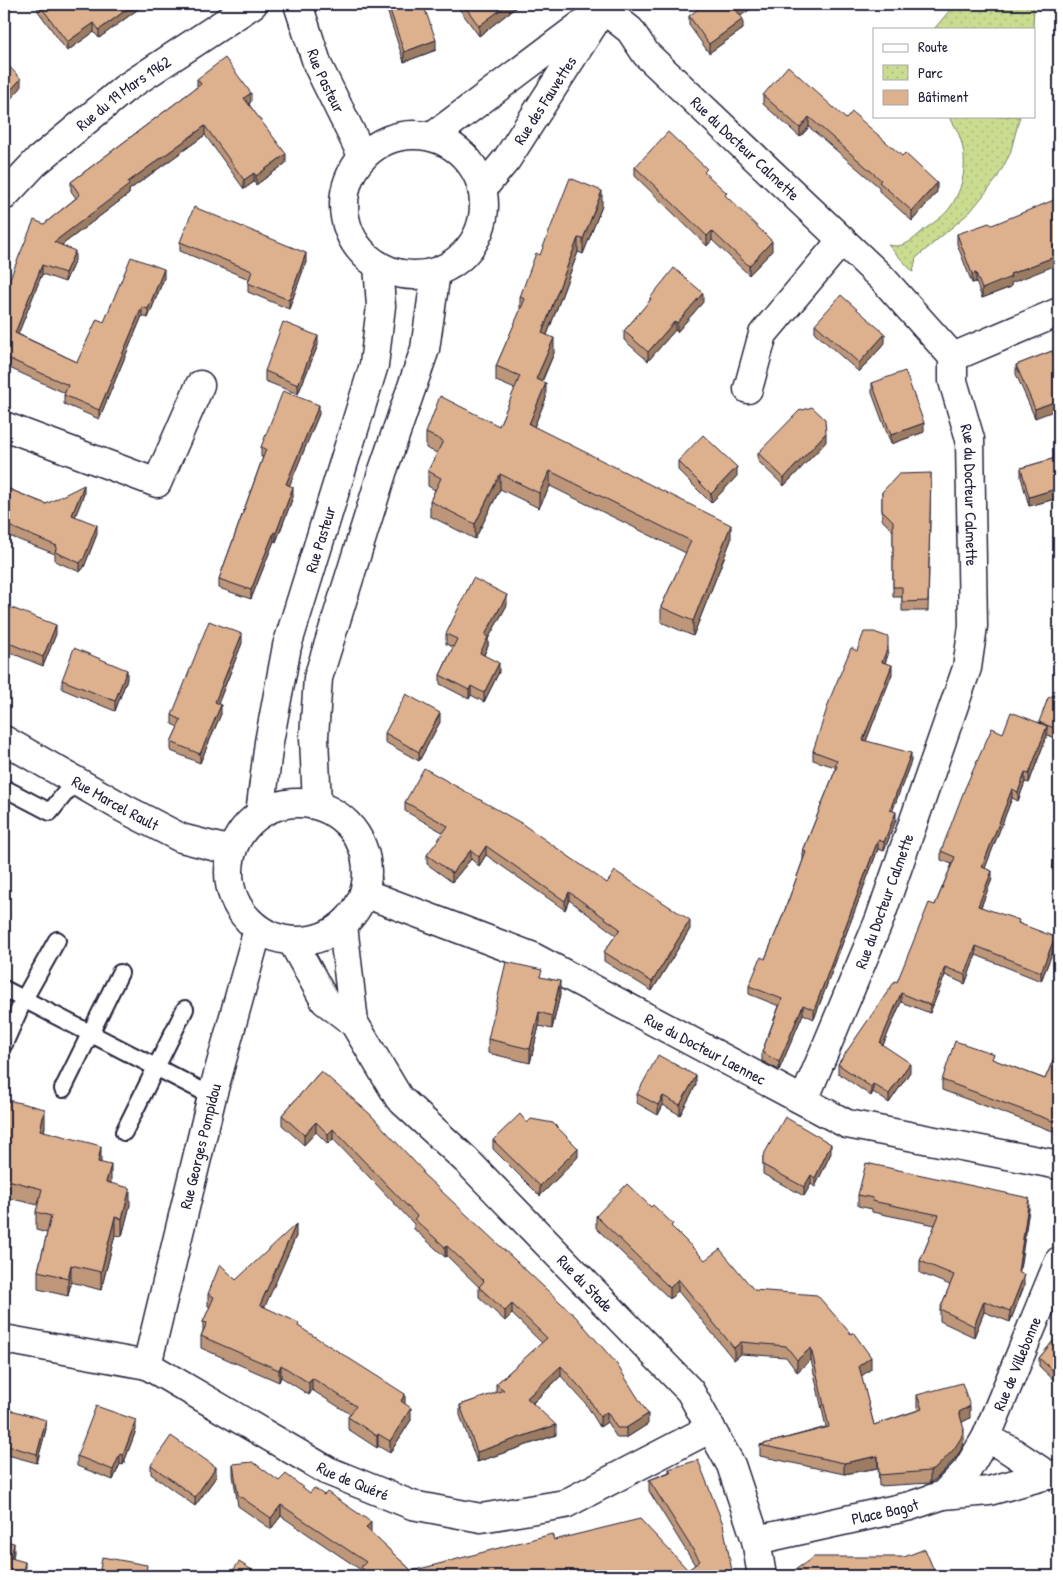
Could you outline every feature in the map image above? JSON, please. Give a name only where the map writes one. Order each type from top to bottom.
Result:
[{"type":"street","name":"Rue du 19 Mars 1962","points":[[4,196],[35,163],[124,88],[253,4]]},
{"type":"street","name":"Rue Pasteur","points":[[298,4],[318,66],[362,157]]},
{"type":"street","name":"Rue des Fauvettes","points":[[432,137],[606,6]]},
{"type":"street","name":"Rue des Fauvettes","points":[[482,189],[507,159],[606,6]]},
{"type":"street","name":"Rue du Docteur Calmette","points":[[606,6],[630,30],[646,54],[883,279],[953,357],[953,381],[970,439],[972,626],[967,668],[879,921],[804,1100]]},
{"type":"street","points":[[414,135],[432,137],[450,144],[464,156],[475,171],[482,189],[484,210],[479,230],[473,242],[454,262],[436,272],[396,273],[378,265],[358,246],[350,234],[344,215],[345,194],[349,181],[362,157],[377,145],[395,138],[414,135]]},
{"type":"street","points":[[748,389],[763,334],[842,240]]},
{"type":"street","name":"Rue Pasteur","points":[[260,814],[269,742],[287,646],[374,365],[381,306],[378,265]]},
{"type":"street","points":[[316,805],[314,738],[318,678],[382,473],[425,349],[436,272]]},
{"type":"street","points":[[953,357],[1059,312]]},
{"type":"street","points":[[4,426],[157,483],[200,385]]},
{"type":"street","name":"Rue Marcel Rault","points":[[4,740],[125,810],[181,838],[232,851]]},
{"type":"street","points":[[297,803],[316,805],[337,814],[353,830],[360,843],[367,871],[364,893],[356,910],[343,925],[328,935],[292,942],[274,937],[258,929],[243,914],[232,894],[228,873],[232,851],[243,830],[260,814],[278,806],[297,803]]},
{"type":"street","name":"Rue du Docteur Laennec","points":[[364,893],[531,956],[847,1124],[1059,1165]]},
{"type":"street","points":[[343,925],[354,1023]]},
{"type":"street","name":"Rue Georges Pompidou","points":[[147,1365],[212,1096],[258,929]]},
{"type":"street","points":[[292,942],[325,1002],[354,1023]]},
{"type":"street","name":"Rue du Stade","points":[[354,1023],[399,1098],[466,1160],[690,1391],[731,1464],[756,1540],[762,1576]]},
{"type":"street","name":"Rue de Villebonne","points":[[986,1438],[1059,1261]]},
{"type":"street","name":"Rue de Quéré","points":[[4,1338],[147,1365],[328,1471],[412,1504],[481,1518],[565,1504],[711,1428]]},
{"type":"street","points":[[986,1438],[1053,1474]]},
{"type":"street","name":"Place Bagot","points":[[756,1540],[910,1506],[943,1495],[967,1470],[986,1438]]},
{"type":"street","points":[[943,1495],[989,1491],[1053,1474]]},
{"type":"lane","points":[[4,788],[50,812],[75,780]]},
{"type":"lane","points":[[4,1044],[24,999],[57,940]]},
{"type":"lane","points":[[63,1090],[120,973]]},
{"type":"lane","points":[[4,989],[212,1096]]},
{"type":"lane","points":[[124,1132],[185,1009]]},
{"type":"green space","points":[[955,4],[1034,4],[1033,28],[935,28]]},
{"type":"green space","points":[[949,118],[1019,118],[1010,154],[996,180],[970,212],[916,258],[913,272],[888,245],[899,246],[913,240],[944,215],[956,198],[963,175],[964,162],[960,138]]},
{"type":"building","points":[[39,4],[134,4],[99,30],[94,23],[67,42]]},
{"type":"building","points":[[388,4],[423,4],[436,40],[404,52]]},
{"type":"building","points":[[463,4],[508,4],[479,26]]},
{"type":"building","points":[[705,4],[745,4],[736,10],[743,19],[709,44],[689,16]]},
{"type":"building","points":[[225,58],[251,93],[244,98],[286,154],[256,176],[254,173],[244,180],[205,126],[128,182],[129,185],[54,242],[75,251],[65,273],[42,265],[15,333],[77,362],[97,319],[104,322],[131,257],[164,269],[148,309],[142,307],[99,410],[64,395],[68,385],[5,357],[4,360],[4,287],[6,288],[34,220],[44,224],[80,195],[71,182],[201,84],[197,79]]},
{"type":"building","points":[[4,61],[21,79],[4,97]]},
{"type":"building","points":[[788,66],[846,119],[852,112],[902,156],[905,153],[937,183],[912,211],[879,182],[881,180],[809,117],[800,128],[763,95]]},
{"type":"building","points":[[668,132],[707,169],[704,172],[727,193],[725,195],[772,241],[749,266],[712,231],[707,236],[635,167]]},
{"type":"building","points":[[570,178],[602,191],[583,239],[578,238],[542,333],[554,338],[536,379],[546,383],[529,424],[731,525],[693,621],[661,607],[691,541],[550,471],[539,493],[500,474],[475,524],[430,501],[441,478],[428,471],[443,441],[426,433],[440,396],[499,426],[520,376],[496,366],[525,299],[520,297],[536,253],[540,255]]},
{"type":"building","points":[[1059,198],[1059,255],[1010,274],[1011,277],[982,289],[976,273],[972,274],[957,234],[989,223],[992,225]]},
{"type":"building","points":[[194,207],[306,253],[289,300],[248,283],[252,271],[180,242]]},
{"type":"building","points":[[674,268],[703,293],[648,352],[624,331]]},
{"type":"building","points":[[841,295],[885,334],[859,363],[815,324]]},
{"type":"building","points":[[283,322],[318,336],[298,385],[265,371]]},
{"type":"building","points":[[1052,351],[1059,371],[1059,400],[1035,409],[1016,365]]},
{"type":"building","points":[[905,371],[924,423],[891,435],[872,383]]},
{"type":"building","points":[[283,391],[319,405],[286,484],[293,487],[276,533],[274,532],[251,590],[219,579],[266,449],[261,447]]},
{"type":"building","points":[[812,407],[825,419],[826,433],[784,478],[758,453],[801,409]]},
{"type":"building","points":[[703,435],[737,467],[711,494],[678,461]]},
{"type":"building","points":[[1059,457],[1059,488],[1029,497],[1021,468]]},
{"type":"building","points":[[931,473],[928,601],[902,602],[902,587],[893,587],[893,521],[882,510],[882,492],[899,474]]},
{"type":"building","points":[[84,485],[72,515],[97,525],[84,558],[80,563],[55,552],[57,546],[4,524],[4,487],[46,504]]},
{"type":"building","points":[[473,578],[507,595],[485,635],[488,637],[480,653],[499,663],[484,693],[471,686],[469,690],[440,675],[457,639],[446,634]]},
{"type":"building","points":[[4,605],[56,625],[43,657],[4,641]]},
{"type":"building","points":[[209,621],[242,634],[215,702],[221,705],[200,754],[171,742],[181,720],[172,715]]},
{"type":"building","points":[[864,632],[874,632],[888,637],[888,647],[882,662],[892,665],[863,740],[911,753],[890,810],[896,812],[884,842],[878,840],[814,1010],[803,1005],[779,1062],[762,1052],[782,999],[749,986],[761,957],[765,959],[783,915],[806,852],[803,851],[837,766],[835,765],[837,760],[813,751],[831,696],[851,648],[857,651]]},
{"type":"building","points":[[74,648],[127,670],[115,701],[62,680]]},
{"type":"building","points":[[1059,685],[1059,730],[1039,722],[1048,698],[1056,694]]},
{"type":"building","points":[[406,694],[440,713],[419,752],[385,733]]},
{"type":"building","points":[[1011,712],[1047,726],[1029,774],[1025,773],[1018,792],[1012,789],[982,867],[992,871],[978,906],[1019,920],[1018,923],[1055,937],[1041,972],[976,946],[965,975],[945,967],[930,1005],[901,993],[880,1043],[910,1063],[889,1094],[873,1084],[871,1087],[838,1064],[895,981],[897,982],[929,903],[935,905],[955,857],[941,851],[965,788],[992,728],[1003,733]]},
{"type":"building","points":[[424,768],[521,823],[607,883],[615,871],[690,920],[652,982],[604,952],[620,929],[569,892],[565,901],[486,846],[479,857],[471,850],[452,873],[427,855],[448,826],[405,802]]},
{"type":"building","points":[[1059,852],[1059,869],[1053,867]]},
{"type":"building","points":[[506,962],[542,970],[540,977],[560,981],[552,1016],[539,1012],[530,1049],[488,1039]]},
{"type":"building","points":[[955,1041],[994,1054],[992,1059],[1045,1079],[1059,1046],[1058,1123],[942,1080]]},
{"type":"building","points":[[658,1055],[696,1076],[680,1105],[663,1096],[658,1105],[637,1094]]},
{"type":"building","points":[[321,1071],[370,1114],[423,1171],[422,1173],[576,1317],[616,1363],[648,1414],[626,1428],[617,1428],[607,1412],[600,1417],[586,1394],[561,1366],[527,1398],[556,1425],[477,1452],[460,1405],[504,1390],[496,1384],[547,1338],[512,1304],[505,1311],[479,1287],[484,1281],[447,1246],[445,1247],[414,1219],[417,1216],[333,1129],[328,1134],[316,1122],[304,1135],[282,1115]]},
{"type":"building","points":[[4,1099],[45,1109],[40,1130],[101,1146],[98,1162],[111,1165],[106,1182],[130,1188],[122,1219],[115,1217],[101,1272],[71,1265],[68,1278],[38,1271],[51,1216],[36,1212],[42,1189],[4,1179]]},
{"type":"building","points":[[520,1114],[527,1123],[531,1119],[553,1123],[578,1148],[540,1186],[493,1140]]},
{"type":"building","points":[[785,1117],[831,1144],[815,1178],[811,1175],[804,1187],[763,1165],[763,1156]]},
{"type":"building","points":[[866,1163],[1029,1198],[1018,1272],[1024,1275],[1010,1311],[984,1301],[974,1326],[940,1309],[954,1275],[920,1261],[939,1215],[872,1201],[873,1198],[858,1195]]},
{"type":"building","points":[[627,1184],[651,1207],[653,1205],[673,1224],[671,1226],[705,1260],[720,1249],[754,1290],[817,1295],[851,1334],[853,1332],[871,1357],[859,1366],[874,1425],[922,1409],[917,1395],[962,1383],[970,1406],[959,1412],[964,1429],[954,1449],[936,1468],[930,1471],[879,1475],[878,1456],[844,1463],[760,1445],[829,1427],[811,1348],[797,1360],[786,1346],[741,1342],[734,1348],[678,1279],[670,1288],[596,1216]]},
{"type":"building","points":[[296,1224],[260,1305],[299,1323],[298,1326],[405,1394],[401,1401],[411,1408],[390,1441],[378,1434],[377,1436],[348,1417],[356,1406],[312,1378],[309,1383],[281,1365],[279,1370],[201,1336],[207,1323],[203,1322],[214,1297],[208,1294],[220,1264],[236,1280]]},
{"type":"building","points":[[1059,1334],[1059,1376],[1039,1358]]},
{"type":"building","points":[[96,1406],[136,1420],[123,1455],[120,1454],[113,1470],[77,1456]]},
{"type":"building","points":[[4,1408],[46,1420],[37,1454],[4,1445]]},
{"type":"building","points":[[171,1436],[216,1467],[195,1497],[151,1465]]},
{"type":"building","points":[[698,1460],[723,1524],[733,1576],[589,1576],[588,1570],[563,1576],[446,1576],[445,1570],[439,1576],[370,1576],[361,1567],[366,1562],[281,1505],[271,1518],[238,1495],[233,1464],[253,1462],[279,1481],[286,1474],[310,1493],[314,1488],[324,1495],[327,1492],[371,1522],[366,1528],[412,1571],[552,1534],[554,1540],[640,1519],[688,1570],[700,1561],[649,1480],[671,1472],[669,1469]]},
{"type":"building","points":[[4,1541],[14,1543],[11,1558],[25,1562],[22,1576],[4,1576]]},
{"type":"building","points":[[925,1549],[936,1576],[793,1576],[792,1572],[814,1557],[904,1557]]},
{"type":"building","points":[[102,1557],[147,1565],[146,1576],[99,1576]]},
{"type":"building","points":[[239,1562],[262,1576],[229,1576]]},
{"type":"building","points":[[1059,1571],[1059,1576],[1046,1576]]}]
